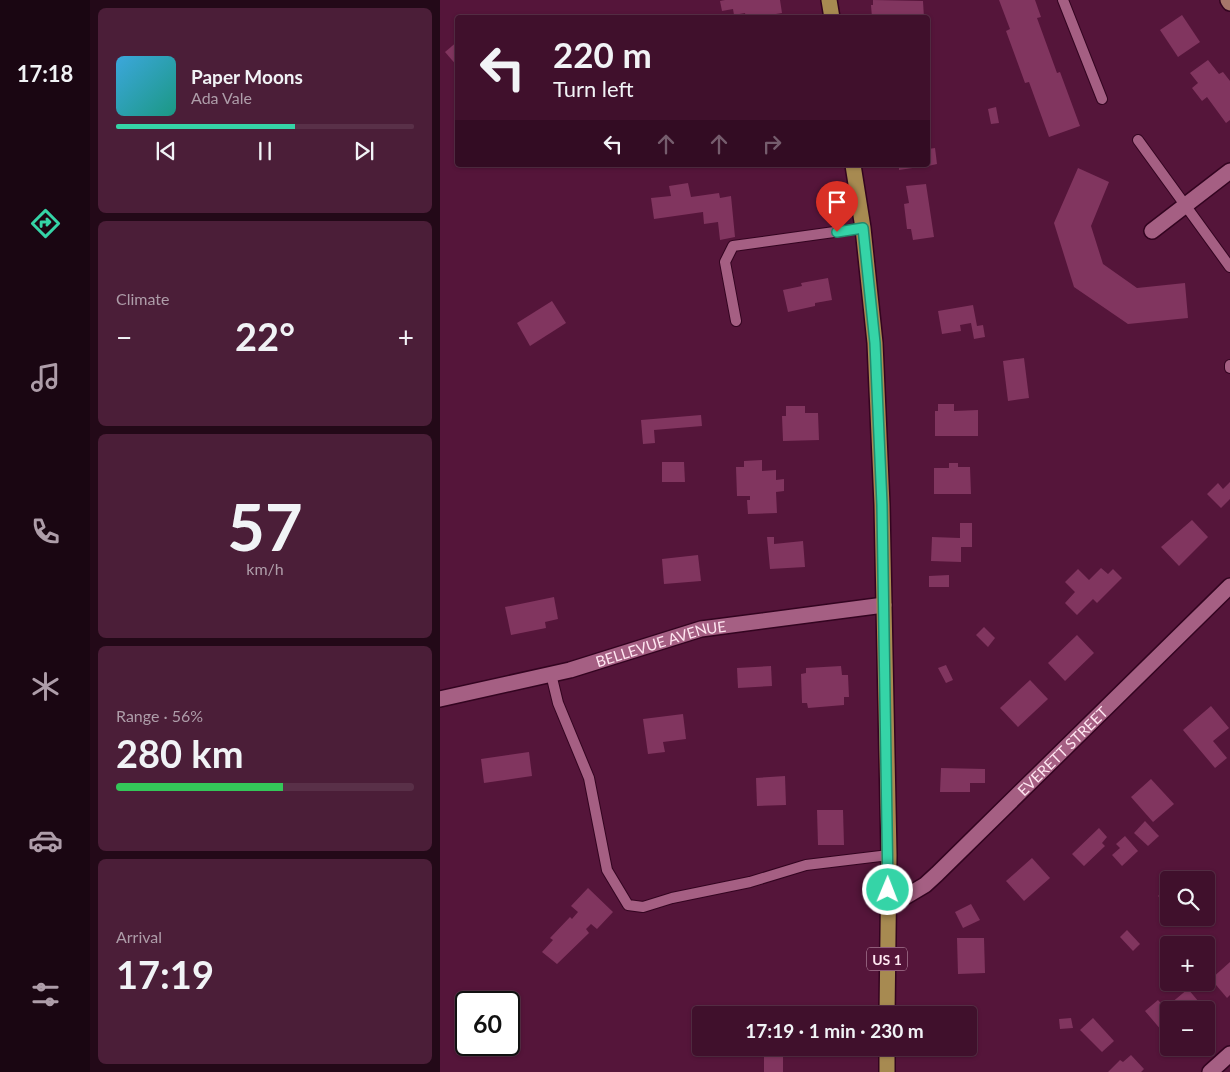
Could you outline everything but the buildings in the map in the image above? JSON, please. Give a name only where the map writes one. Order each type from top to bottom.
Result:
[{"type":"main road","points":[[829,0],[832,15]]},
{"type":"main road","name":"US 1","points":[[854,167],[863,228],[877,381],[889,855],[886,1006]]},
{"type":"main road","points":[[887,1056],[887,1072]]},
{"type":"street","points":[[1152,231],[1230,171]]},
{"type":"street","name":"EVERETT STREET","points":[[888,907],[925,884],[937,874],[1230,586]]},
{"type":"street","name":"BELLEVUE AVENUE","points":[[440,699],[551,674],[701,629],[884,605]]},
{"type":"street","points":[[1210,1072],[1230,1054]]},
{"type":"lane","points":[[1063,0],[1102,100]]},
{"type":"lane","points":[[1138,140],[1230,267]]},
{"type":"lane","points":[[736,321],[725,262],[733,246],[863,228]]},
{"type":"lane","points":[[551,674],[558,703],[589,778],[607,870],[628,905],[642,907],[672,898],[750,882],[806,865],[889,855]]},
{"type":"route","points":[[837,232],[863,228],[875,343],[882,505],[889,855],[888,890]]}]
